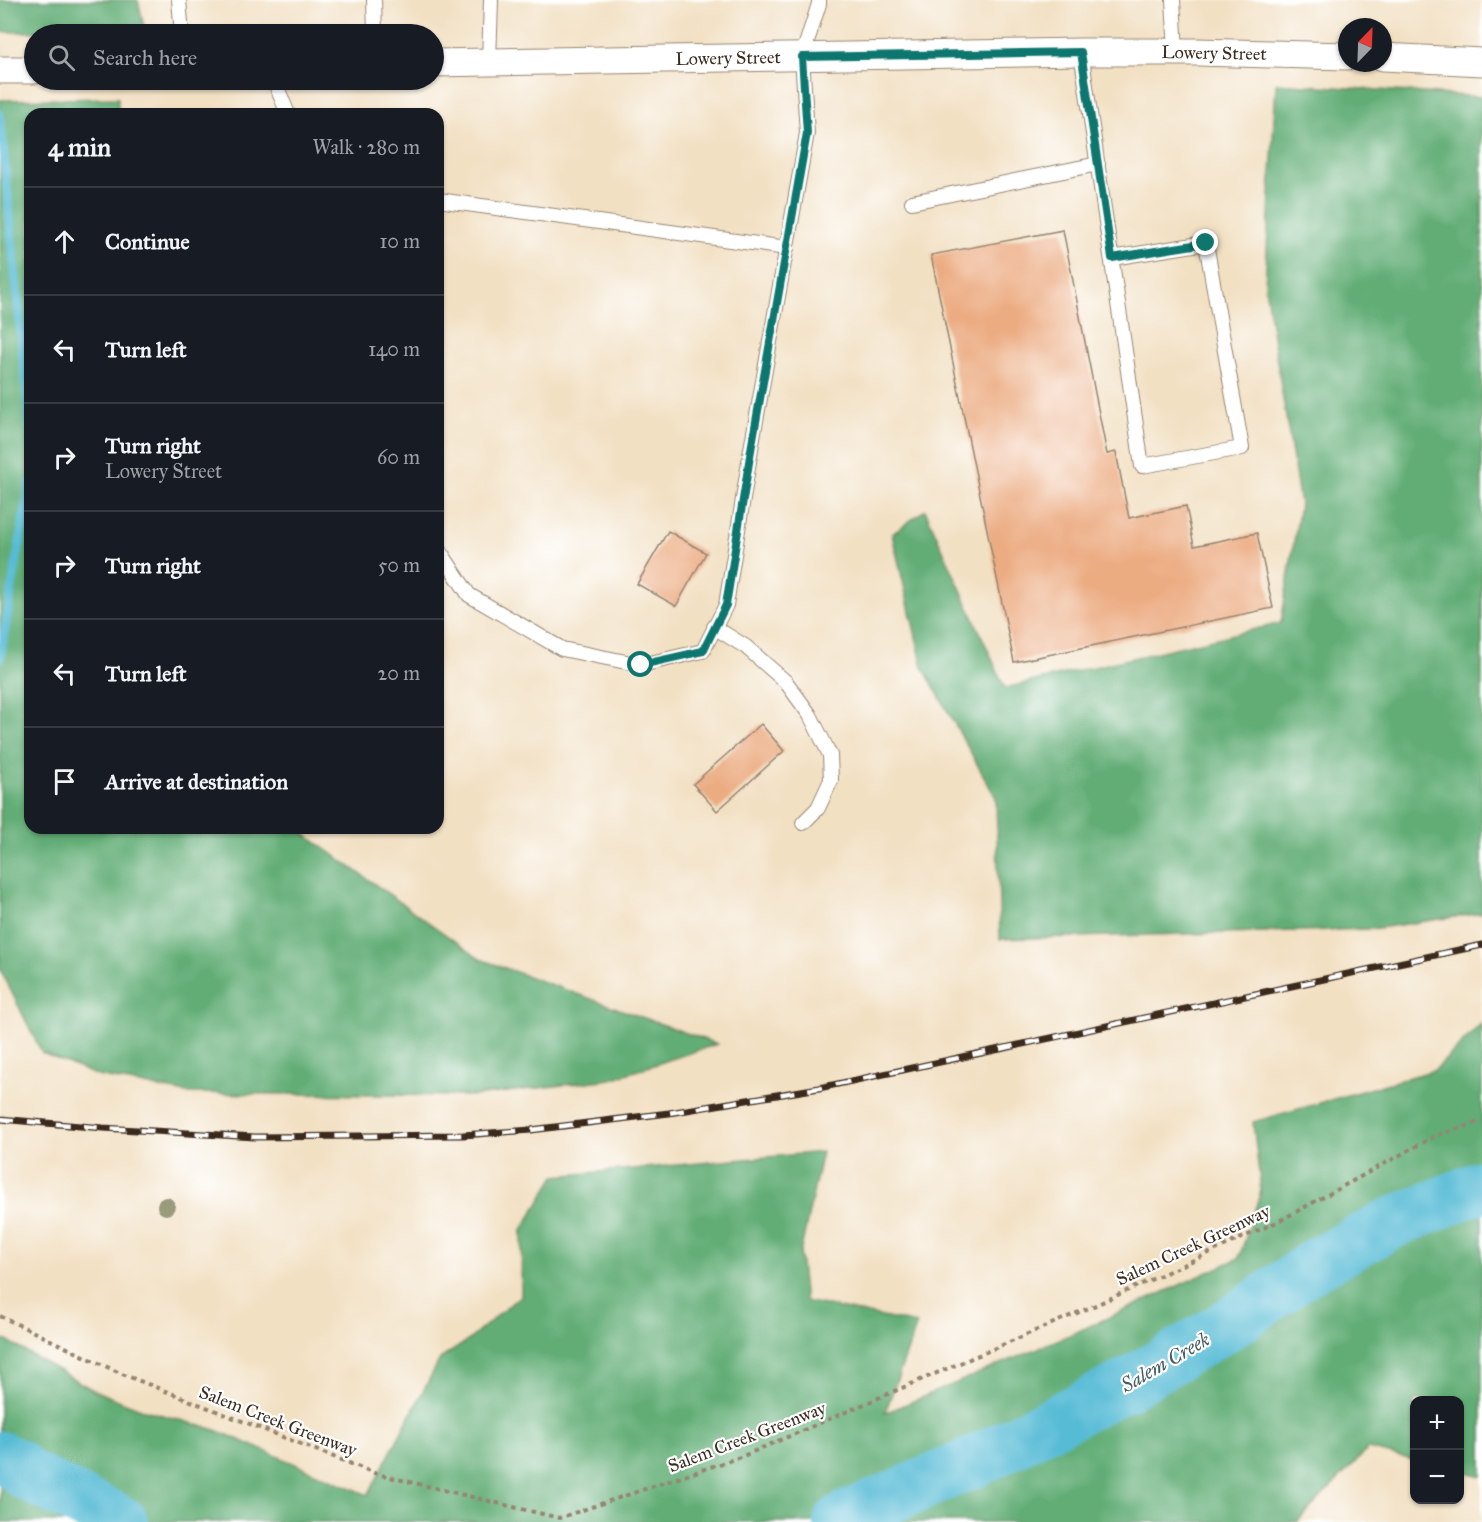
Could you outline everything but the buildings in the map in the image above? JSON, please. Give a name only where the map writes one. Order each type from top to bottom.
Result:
[{"type":"street","name":"Lowery Street","points":[[444,63],[1081,52],[1338,56]]},
{"type":"street","points":[[1392,57],[1482,62]]},
{"type":"street","points":[[0,70],[24,69]]},
{"type":"lane","points":[[179,0],[181,24]]},
{"type":"lane","points":[[374,0],[375,24]]},
{"type":"lane","points":[[489,62],[491,0]]},
{"type":"lane","points":[[444,557],[469,595],[562,649],[641,665],[703,651],[726,605],[807,133],[802,57],[819,0]]},
{"type":"lane","points":[[1173,0],[1176,52]]},
{"type":"lane","points":[[1081,52],[1142,466],[1242,448],[1206,243],[1112,258]]},
{"type":"lane","points":[[278,90],[286,108]]},
{"type":"lane","points":[[912,202],[1098,164]]},
{"type":"lane","points":[[444,201],[787,248]]},
{"type":"lane","points":[[714,627],[746,647],[786,682],[810,715],[830,755],[831,780],[818,808],[802,823]]},
{"type":"path","name":"Salem Creek Greenway","points":[[0,1316],[122,1374],[377,1474],[559,1518],[743,1456],[1076,1314],[1282,1219],[1435,1136],[1482,1121]]},
{"type":"green space","points":[[0,0],[138,0],[143,24],[24,24],[24,32],[0,32]]},
{"type":"green space","points":[[1276,83],[1482,97],[1482,913],[1371,929],[1000,939],[996,798],[923,667],[892,534],[925,510],[1005,688],[1281,623],[1300,504],[1265,287]]},
{"type":"green space","points":[[118,98],[118,108],[24,108],[24,834],[304,834],[480,959],[717,1044],[611,1079],[475,1096],[186,1093],[98,1076],[42,1053],[0,969],[0,100]]},
{"type":"green space","points":[[1482,1023],[1482,1476],[1464,1472],[1464,1396],[1410,1396],[1410,1459],[1368,1449],[1297,1522],[0,1522],[0,1337],[95,1391],[141,1409],[216,1430],[368,1495],[440,1359],[469,1340],[521,1295],[522,1230],[555,1176],[822,1152],[800,1254],[805,1301],[917,1324],[885,1413],[1081,1330],[1239,1258],[1261,1191],[1253,1122],[1435,1070]]},
{"type":"waterway","points":[[0,114],[24,364]]},
{"type":"waterway","points":[[0,658],[24,518]]},
{"type":"waterway","name":"Salem Creek","points":[[839,1522],[848,1516],[970,1464],[1130,1383],[1233,1322],[1314,1265],[1392,1223],[1482,1186]]},
{"type":"waterway","name":"Salem Creek","points":[[0,1457],[17,1465],[25,1474],[122,1522]]},
{"type":"railway","points":[[0,1119],[255,1137],[463,1135],[531,1130],[669,1113],[819,1088],[1482,945]]},
{"type":"route","points":[[641,665],[703,651],[726,605],[807,133],[802,57],[1081,52],[1112,258],[1206,243]]}]
